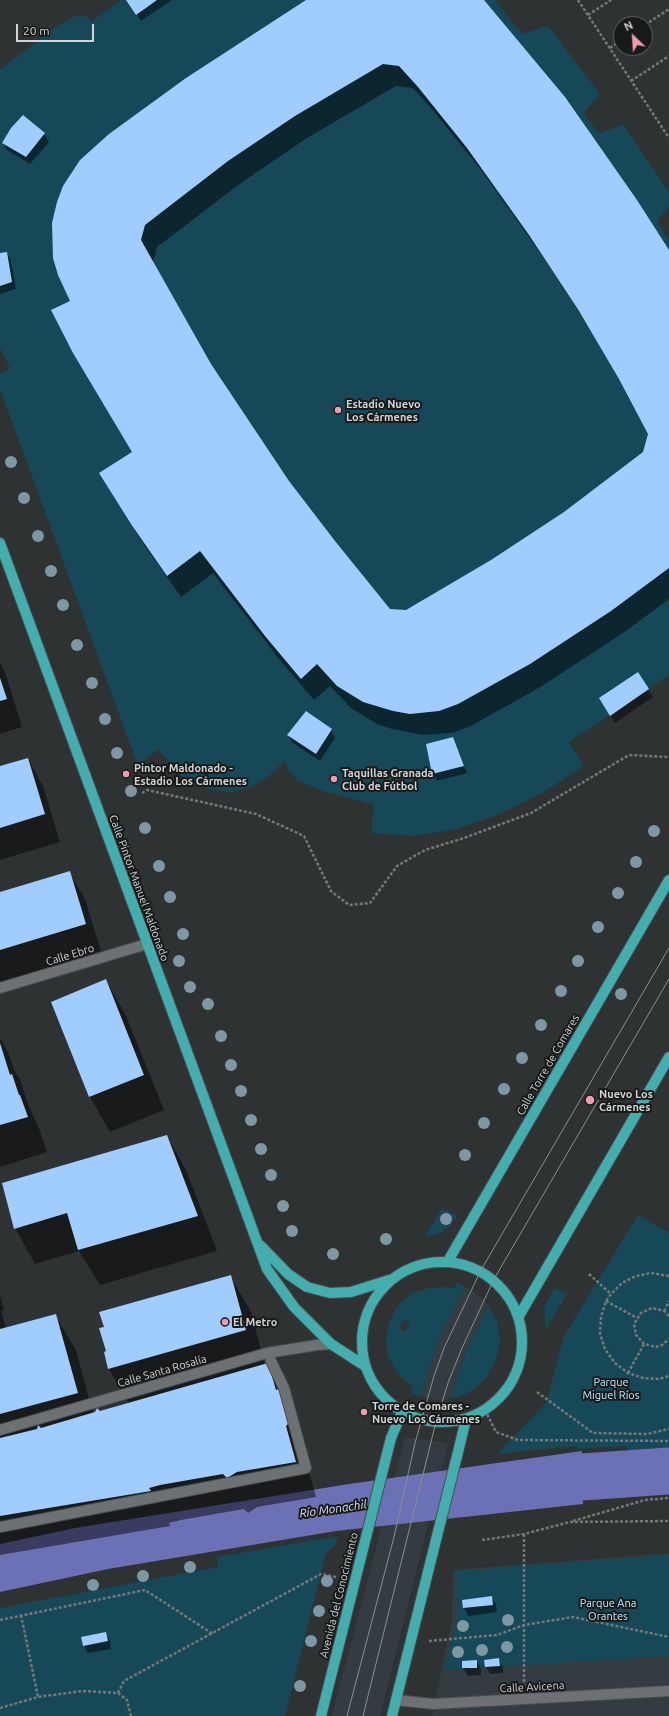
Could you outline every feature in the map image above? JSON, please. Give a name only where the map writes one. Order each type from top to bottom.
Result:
[{"type":"main road","name":"Calle Pintor Manuel Maldonado","points":[[0,543],[267,1269],[294,1306],[331,1344],[365,1366]]},
{"type":"main road","name":"Calle Torre de Comares","points":[[448,1261],[669,880]]},
{"type":"main road","points":[[519,1316],[669,1057]]},
{"type":"main road","name":"Calle Pintor Manuel Maldonado","points":[[256,1241],[288,1274],[308,1287],[330,1293],[351,1292],[389,1280]]},
{"type":"main road","points":[[448,1261],[481,1270],[494,1280],[509,1296],[519,1316],[523,1348],[514,1379],[501,1396],[485,1410],[466,1419],[436,1422],[422,1420],[402,1412],[379,1393],[365,1366],[361,1336],[370,1306],[389,1280],[416,1265],[448,1261]]},
{"type":"main road","name":"Avenida del Conocimiento","points":[[321,1716],[391,1438],[402,1412]]},
{"type":"main road","points":[[392,1716],[466,1419]]},
{"type":"street","name":"Calle Ebro","points":[[0,988],[147,944]]},
{"type":"street","name":"Calle Santa Rosalía","points":[[0,1430],[267,1353],[331,1344]]},
{"type":"street","points":[[0,1527],[306,1468],[284,1388],[271,1361]]},
{"type":"street","name":"Calle Avicena","points":[[396,1700],[433,1704],[669,1691]]},
{"type":"path","points":[[578,0],[669,138]]},
{"type":"path","points":[[588,15],[611,0]]},
{"type":"path","points":[[653,19],[669,9]]},
{"type":"path","points":[[631,81],[669,56]]},
{"type":"path","points":[[142,793],[147,790],[256,814],[304,836],[331,892],[349,905],[370,903],[397,866],[425,850],[464,838],[531,813],[629,754],[669,757]]},
{"type":"path","points":[[669,1276],[651,1273],[636,1276],[622,1283],[606,1301],[601,1317],[600,1334],[605,1350],[615,1363],[628,1373],[643,1378],[660,1379],[669,1376]]},
{"type":"path","points":[[589,1274],[611,1294]]},
{"type":"path","points":[[606,1301],[637,1318]]},
{"type":"path","points":[[664,1311],[669,1301]]},
{"type":"path","points":[[669,1316],[664,1311],[652,1308],[641,1313],[634,1324],[636,1335],[644,1344],[656,1346],[662,1345],[669,1338]]},
{"type":"path","points":[[628,1373],[644,1344]]},
{"type":"path","points":[[537,1392],[593,1433],[647,1434],[669,1429]]},
{"type":"path","points":[[485,1410],[496,1432],[518,1440],[669,1441]]},
{"type":"path","points":[[482,1540],[524,1534],[645,1500],[669,1498]]},
{"type":"path","points":[[570,1522],[669,1521]]},
{"type":"path","points":[[524,1534],[524,1699]]},
{"type":"path","points":[[118,1693],[124,1681],[321,1574],[336,1577]]},
{"type":"path","points":[[0,1620],[145,1590],[213,1634]]},
{"type":"path","points":[[21,1615],[38,1697]]},
{"type":"path","points":[[409,1646],[430,1640],[497,1635],[524,1625],[573,1617],[669,1637]]},
{"type":"path","points":[[0,1708],[38,1697],[82,1691],[118,1693],[127,1700],[131,1716]]},
{"type":"shaded area","points":[[465,1286],[482,1298],[489,1306],[466,1351],[451,1399],[439,1400],[420,1397],[438,1340]]},
{"type":"shaded area","points":[[405,1437],[448,1443],[380,1716],[332,1716]]},
{"type":"shaded area","name":"Parque Ana Orantes","points":[[669,1553],[669,1716],[432,1716],[452,1621],[453,1570]]},
{"type":"green space","name":"Estadio Nuevo Los Cármenes","points":[[121,0],[495,0],[522,34],[548,26],[600,94],[584,113],[598,133],[624,125],[669,192],[669,206],[657,221],[669,240],[669,675],[569,742],[584,766],[539,795],[492,817],[453,830],[413,836],[371,833],[374,804],[323,791],[297,780],[288,770],[285,760],[268,777],[249,788],[232,792],[212,790],[187,782],[158,749],[138,766],[0,389],[0,374],[10,368],[0,348],[0,70],[51,30],[77,15],[85,16],[92,21]]},
{"type":"green space","points":[[442,1208],[457,1216],[449,1227],[437,1234],[425,1237]]},
{"type":"green space","name":"Parque Miguel Ríos","points":[[638,1215],[669,1233],[669,1455],[629,1457],[626,1446],[578,1449],[576,1446],[497,1454],[546,1403],[564,1336]]},
{"type":"green space","points":[[457,1283],[465,1286],[438,1340],[420,1397],[411,1393],[413,1386],[403,1379],[395,1369],[388,1356],[386,1341],[388,1326],[394,1312],[403,1300],[416,1292],[429,1288],[454,1288]],"holes":[[[403,1319],[410,1322],[405,1331],[399,1328]]]},
{"type":"green space","points":[[554,1288],[567,1293],[546,1330],[544,1307]]},
{"type":"green space","points":[[489,1306],[497,1322],[500,1339],[498,1354],[493,1367],[484,1380],[474,1389],[451,1399],[466,1351]]},
{"type":"green space","points":[[338,1536],[335,1545],[326,1554],[285,1716],[0,1716],[0,1608],[218,1567],[217,1557]]},
{"type":"green space","name":"Parque Ana Orantes","points":[[669,1555],[669,1656],[444,1670],[458,1617],[454,1571]]},
{"type":"water","points":[[582,1451],[583,1504],[336,1531],[108,1569],[0,1592],[0,1544],[75,1528],[349,1484]]},
{"type":"building","points":[[126,0],[157,0],[136,15]]},
{"type":"building","points":[[306,0],[484,0],[565,97],[637,200],[669,250],[669,568],[611,611],[530,664],[458,704],[439,711],[410,714],[393,711],[363,702],[337,686],[317,664],[301,679],[265,636],[200,551],[167,576],[131,524],[99,473],[132,452],[73,353],[51,310],[70,301],[58,275],[53,258],[52,223],[63,186],[80,160],[109,134],[186,78]],"holes":[[[383,64],[399,66],[418,87],[467,148],[529,235],[579,311],[619,379],[648,434],[643,452],[564,512],[491,560],[406,610],[390,609],[289,481],[211,364],[141,240],[145,225],[228,161],[295,116]]]},
{"type":"building","points":[[23,115],[45,133],[26,157],[2,143],[11,128]]},
{"type":"building","points":[[7,252],[12,282],[0,286],[0,253]]},
{"type":"building","points":[[638,672],[649,689],[610,716],[599,698]]},
{"type":"building","points":[[0,678],[7,699],[0,701]]},
{"type":"building","points":[[306,711],[332,729],[316,754],[287,735]]},
{"type":"building","points":[[453,737],[464,766],[432,774],[426,744]]},
{"type":"building","points":[[28,758],[45,814],[0,828],[0,766]]},
{"type":"building","points":[[70,871],[86,924],[0,950],[0,892]]},
{"type":"building","points":[[106,979],[144,1075],[89,1097],[51,1002]]},
{"type":"building","points":[[0,1043],[10,1075],[12,1074],[28,1117],[0,1125]]},
{"type":"building","points":[[167,1135],[198,1216],[78,1250],[67,1213],[14,1229],[2,1183]]},
{"type":"building","points":[[231,1275],[246,1330],[108,1369],[104,1352],[106,1351],[99,1328],[104,1327],[99,1312]]},
{"type":"building","points":[[56,1314],[78,1393],[0,1414],[0,1329]]},
{"type":"building","points":[[268,1363],[276,1390],[278,1389],[281,1395],[287,1415],[288,1424],[286,1426],[296,1462],[237,1472],[227,1478],[223,1474],[160,1485],[149,1488],[151,1491],[0,1516],[0,1438],[37,1429],[38,1425],[41,1428],[95,1412],[97,1408],[100,1411]]},
{"type":"building","points":[[492,1596],[493,1605],[463,1608],[462,1600]]},
{"type":"building","points":[[106,1632],[108,1641],[83,1646],[81,1637]]},
{"type":"building","points":[[499,1658],[500,1666],[485,1667],[484,1660]]},
{"type":"building","points":[[477,1660],[477,1668],[462,1668],[462,1661]]},
{"type":"waterway","name":"Río Monachil","points":[[518,1485],[582,1477],[669,1471]]},
{"type":"tram line","points":[[347,1716],[394,1537],[415,1443],[434,1376],[444,1348],[481,1270],[669,948]]},
{"type":"tram line","points":[[363,1716],[436,1422],[448,1383],[462,1348],[494,1279],[669,979]]},
{"type":"place","name":"Estadio Nuevo Los Cármenes","points":[[338,410]]},
{"type":"place","name":"Pintor Maldonado - Estadio Los Cármenes","points":[[126,774]]},
{"type":"place","name":"Taquillas Granada Club de Fútbol","points":[[334,779]]},
{"type":"place","name":"Nuevo Los Cármenes","points":[[590,1100]]},
{"type":"place","name":"El Metro","points":[[225,1322]]},
{"type":"place","name":"Torre de Comares - Nuevo Los Cármenes","points":[[364,1412]]}]
